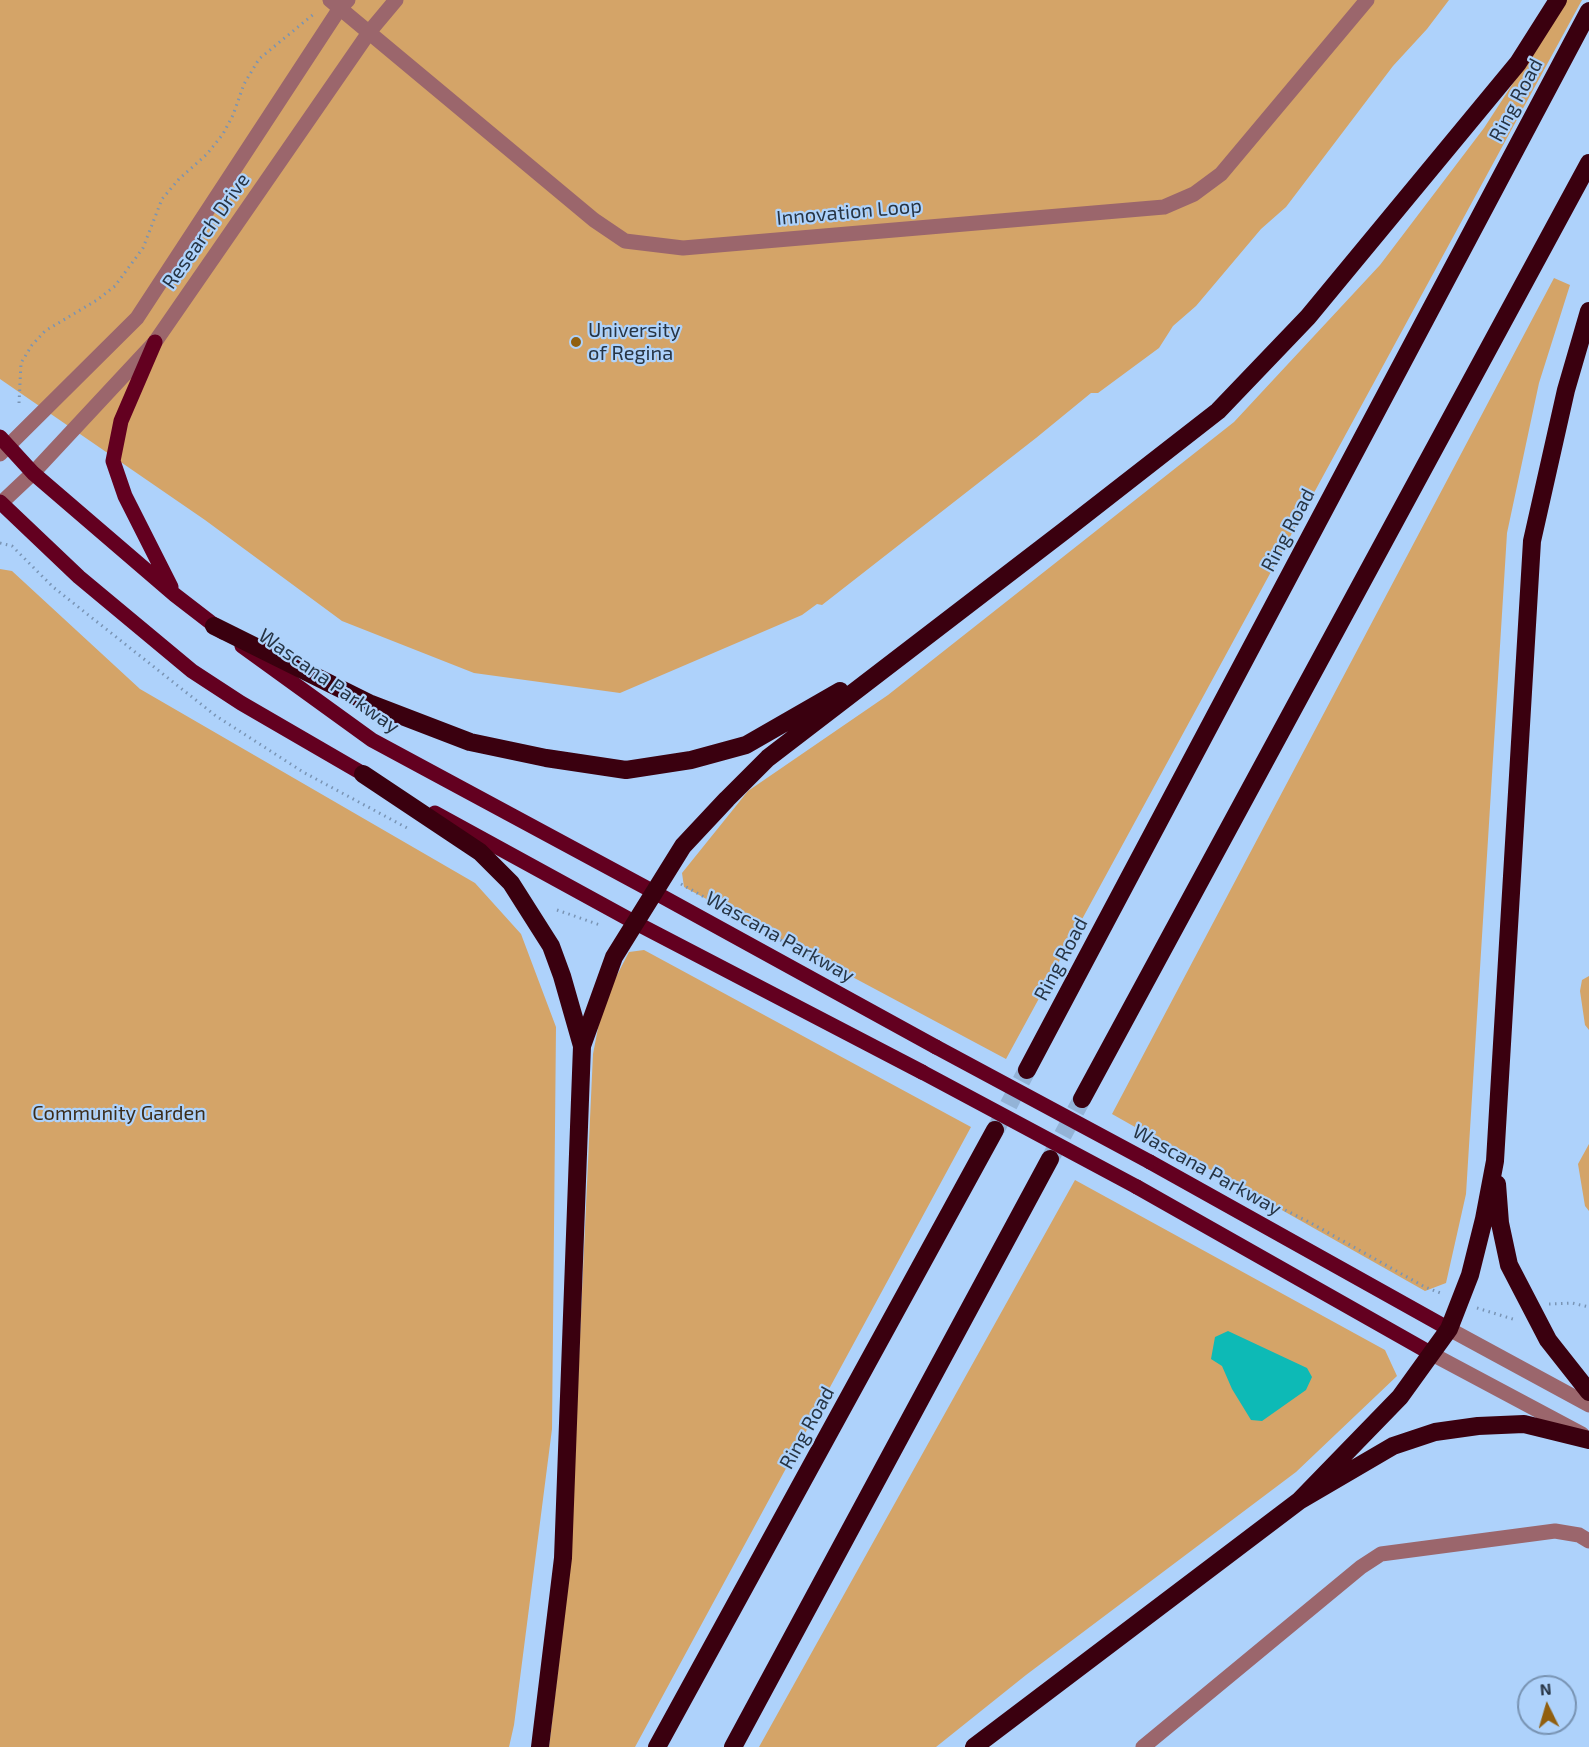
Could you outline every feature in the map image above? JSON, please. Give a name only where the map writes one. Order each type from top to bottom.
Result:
[{"type":"highway","points":[[540,1747],[563,1558],[582,1046],[614,957],[634,922],[683,846],[768,758],[1218,411],[1331,290],[1518,63],[1558,0]]},
{"type":"highway","name":"Ring Road","points":[[1027,1070],[1589,11]]},
{"type":"highway","points":[[1082,1099],[1589,163]]},
{"type":"highway","points":[[1299,1501],[1400,1397],[1449,1329],[1470,1275],[1484,1219],[1495,1161],[1532,541],[1566,390],[1589,311]]},
{"type":"highway","points":[[214,626],[371,704],[470,742],[546,758],[626,770],[691,760],[746,745],[898,657]]},
{"type":"highway","points":[[363,774],[480,852],[511,883],[551,946],[582,1046]]},
{"type":"highway","name":"Ring Road","points":[[657,1747],[995,1130]]},
{"type":"highway","points":[[733,1747],[1050,1159]]},
{"type":"highway","points":[[1495,1161],[1500,1223],[1509,1265],[1548,1340],[1589,1392]]},
{"type":"highway","points":[[974,1747],[1299,1501],[1393,1446],[1435,1432],[1478,1426],[1524,1424],[1589,1439]]},
{"type":"main road","points":[[155,342],[121,421],[113,461],[125,496],[175,595]]},
{"type":"main road","name":"Wascana Parkway","points":[[3,446],[175,595],[214,626],[372,740],[1150,1162],[1449,1329]]},
{"type":"main road","points":[[0,503],[79,577],[192,671],[241,703],[363,774],[634,922],[1137,1187],[1432,1354]]},
{"type":"street","name":"Research Drive","points":[[0,503],[33,473],[155,342],[370,31],[396,0]]},
{"type":"street","name":"Innovation Loop","points":[[339,3],[594,220],[625,241],[683,248],[1164,207],[1194,194],[1221,174],[1367,0]]},
{"type":"street","name":"Research Drive","points":[[3,446],[137,318],[339,3]]},
{"type":"street","name":"Wascana Parkway","points":[[1449,1329],[1589,1405]]},
{"type":"street","points":[[1432,1354],[1589,1439]]},
{"type":"street","points":[[1143,1747],[1361,1567],[1381,1554],[1555,1532],[1579,1535],[1589,1541]]},
{"type":"path","points":[[19,402],[21,363],[32,345],[45,331],[97,300],[115,286],[142,248],[162,199],[179,179],[207,154],[223,134],[233,115],[244,84],[259,59],[317,11]]},
{"type":"path","points":[[679,883],[853,980]]},
{"type":"path","points":[[557,910],[600,925]]},
{"type":"path","points":[[1169,1152],[1311,1223],[1425,1287],[1440,1292]]},
{"type":"path","points":[[1550,1304],[1572,1303],[1588,1306],[1589,1311]]},
{"type":"path","points":[[1476,1308],[1517,1320]]},
{"type":"green space","name":"University of Regina","points":[[0,0],[1449,0],[1427,29],[1393,66],[1286,207],[1261,229],[1196,306],[1173,326],[1159,348],[1098,393],[1091,393],[822,605],[817,604],[802,615],[620,693],[474,673],[342,621],[205,520],[0,379]]},
{"type":"green space","points":[[1567,0],[1582,0],[1006,1059],[684,887],[682,873],[748,791],[888,695],[1234,422],[1380,265],[1484,128]]},
{"type":"green space","points":[[1554,278],[1570,285],[1539,383],[1507,533],[1466,1194],[1446,1283],[1425,1291],[1112,1114]]},
{"type":"green space","name":"Community Garden","points":[[0,569],[12,571],[140,689],[475,883],[521,934],[556,1027],[552,1429],[514,1725],[509,1747],[0,1747]]},
{"type":"green space","points":[[644,950],[971,1127],[635,1747],[549,1747],[569,1574],[593,1054],[603,1002],[629,952]]},
{"type":"green space","points":[[1589,976],[1589,1030],[1585,1025],[1580,991],[1582,980]]},
{"type":"green space","points":[[1589,1144],[1589,1211],[1585,1206],[1578,1164]]},
{"type":"green space","points":[[1075,1180],[1385,1350],[1397,1376],[1296,1472],[1026,1675],[936,1747],[759,1747]]},
{"type":"shaded area","points":[[1228,1331],[1307,1368],[1312,1377],[1306,1390],[1262,1421],[1251,1420],[1232,1389],[1222,1366],[1211,1359],[1215,1337]]},
{"type":"tunnel","points":[[996,1129],[1027,1070]]},
{"type":"tunnel","points":[[1050,1159],[1082,1099]]},
{"type":"place","name":"University of Regina","points":[[576,342]]}]
